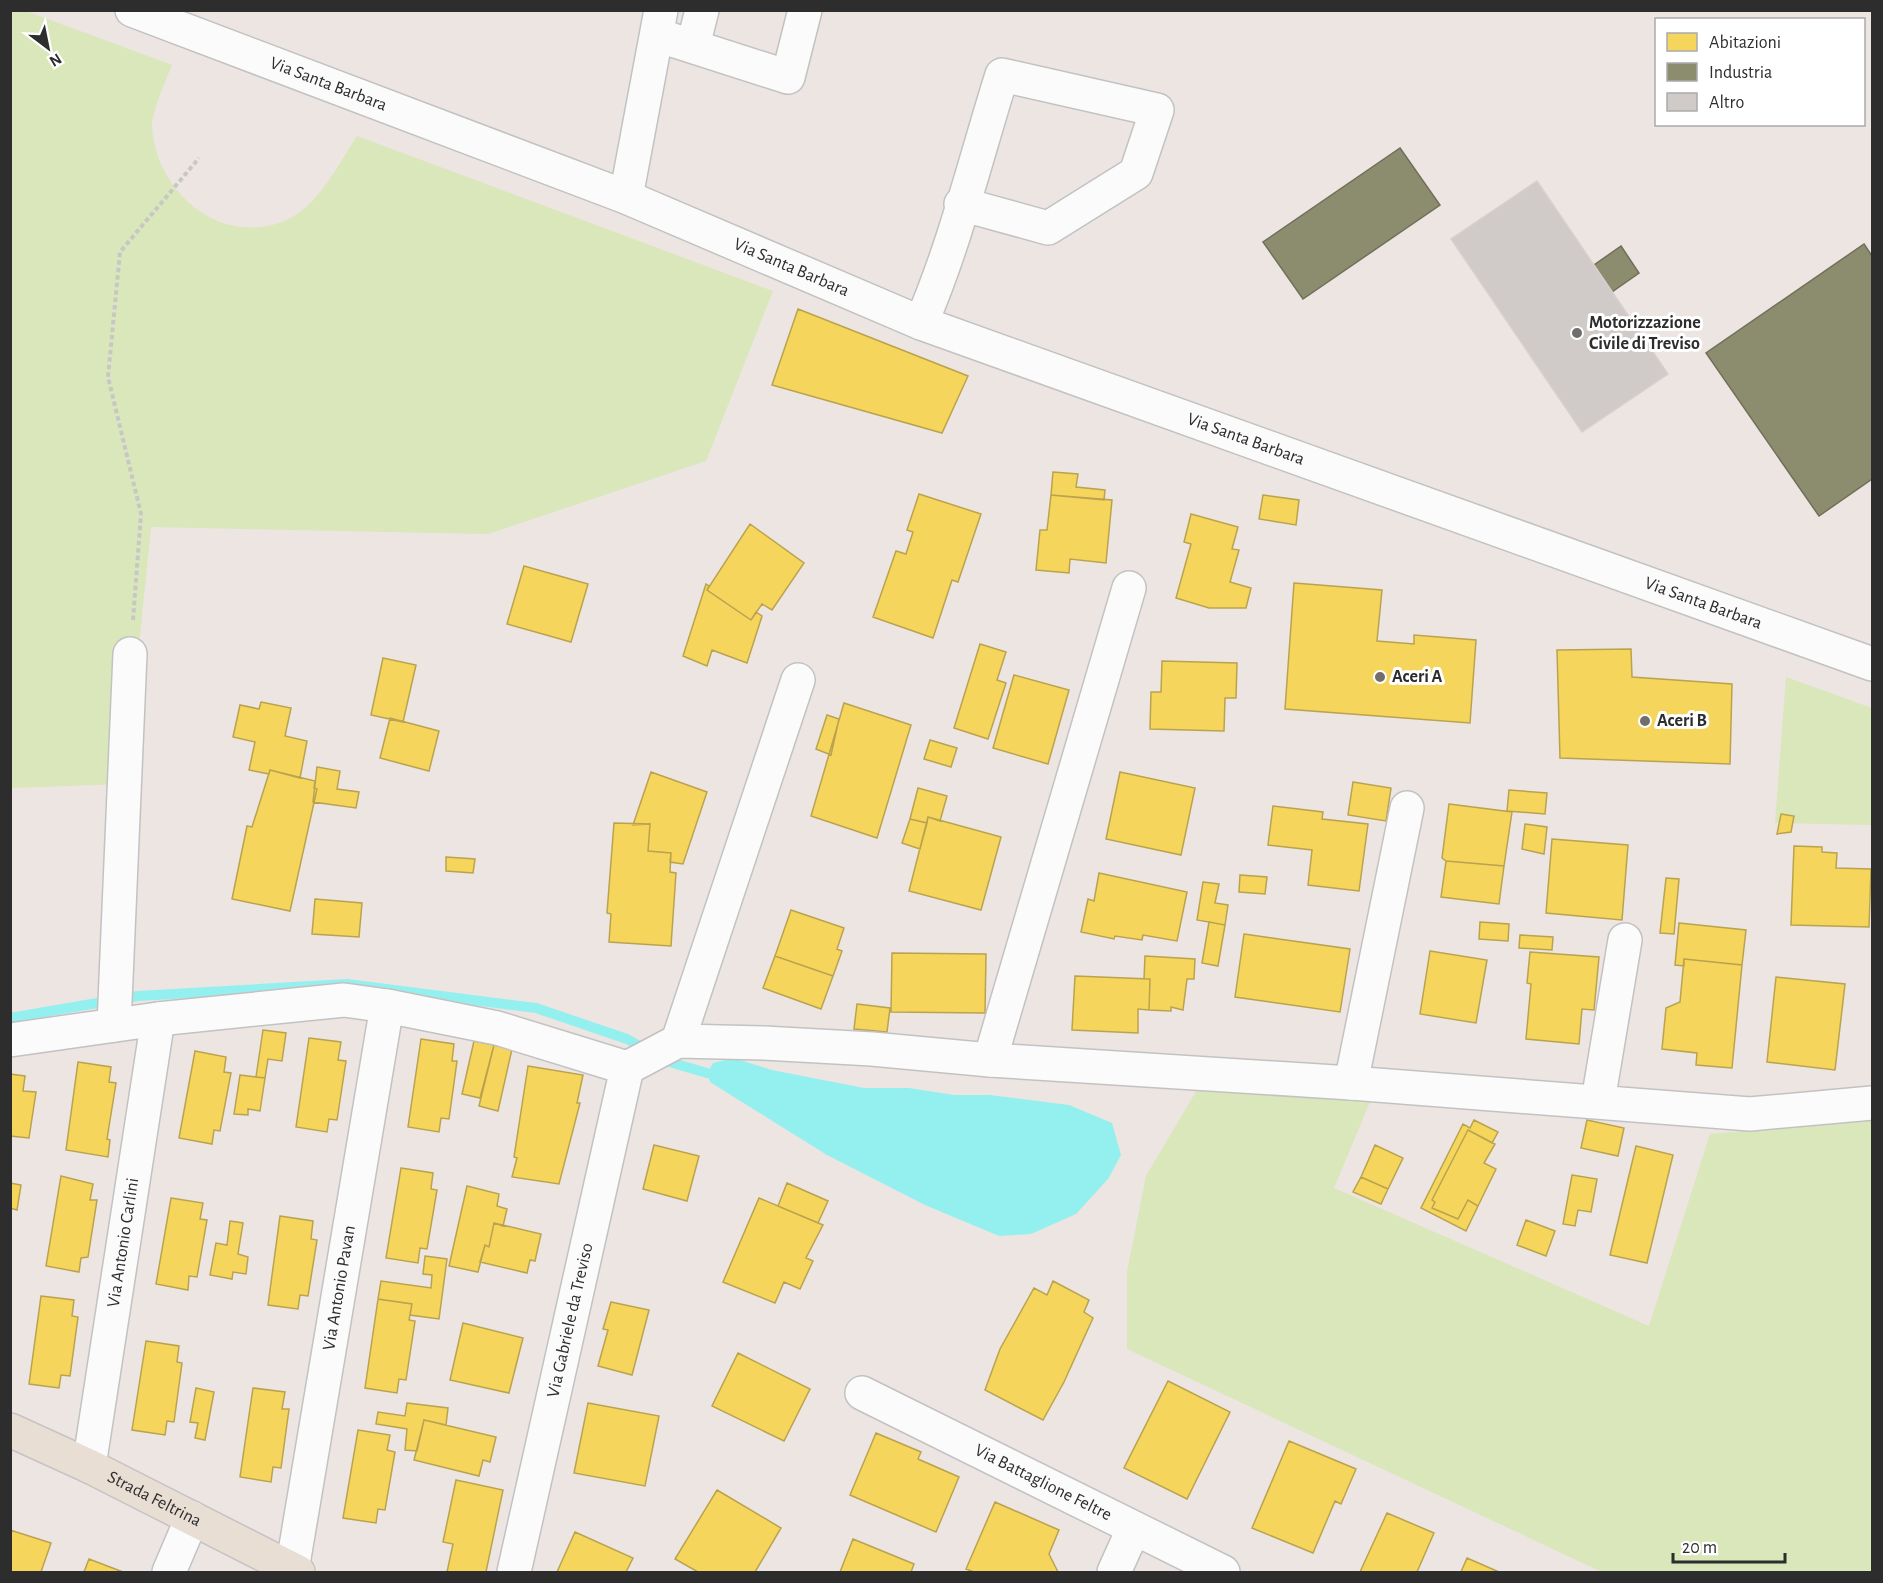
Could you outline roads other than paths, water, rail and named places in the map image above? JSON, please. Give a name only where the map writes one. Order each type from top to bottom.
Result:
[{"type":"main road","name":"Strada Feltrina","points":[[10,1430],[89,1466],[295,1571]]},
{"type":"street","name":"Via Santa Barbara","points":[[132,10],[626,197],[921,323],[1872,664]]},
{"type":"street","points":[[693,46],[702,10]]},
{"type":"street","points":[[626,197],[659,23],[693,46],[788,77],[806,10]]},
{"type":"street","points":[[921,323],[938,282],[961,204],[1002,75],[1157,110],[1136,173],[1048,228],[961,204]]},
{"type":"street","points":[[990,1060],[1129,588]]},
{"type":"street","points":[[115,1008],[130,654]]},
{"type":"street","points":[[673,1044],[798,680]]},
{"type":"street","points":[[1351,1083],[1407,808]]},
{"type":"street","points":[[1598,1101],[1625,940]]},
{"type":"street","points":[[10,1040],[115,1008],[158,1019],[344,1000],[387,1006],[497,1028],[633,1065],[673,1044],[862,1048],[990,1060],[1351,1083],[1750,1114],[1872,1103]]},
{"type":"street","name":"Via Antonio Pavan","points":[[295,1571],[387,1006]]},
{"type":"street","name":"Via Antonio Carlini","points":[[89,1466],[158,1019]]},
{"type":"street","name":"Via Gabriele da Treviso","points":[[513,1572],[633,1065]]},
{"type":"street","name":"Via Battaglione Feltre","points":[[862,1393],[1133,1530],[1223,1572]]},
{"type":"street","points":[[169,1572],[192,1518]]},
{"type":"street","points":[[1114,1572],[1133,1530]]},
{"type":"water","points":[[733,1058],[772,1070],[864,1088],[909,1088],[954,1095],[990,1095],[1069,1105],[1112,1123],[1121,1155],[1108,1179],[1076,1214],[1031,1234],[999,1236],[925,1205],[827,1155],[710,1082],[707,1073],[713,1063]]},
{"type":"waterway","points":[[10,1018],[138,996],[347,984],[536,1008],[627,1039],[666,1061],[707,1073]]},
{"type":"place","name":"Motorizzazione Civile di Treviso","points":[[1577,333]]},
{"type":"place","name":"Aceri A","points":[[1380,677]]},
{"type":"place","name":"Aceri B","points":[[1645,721]]}]
